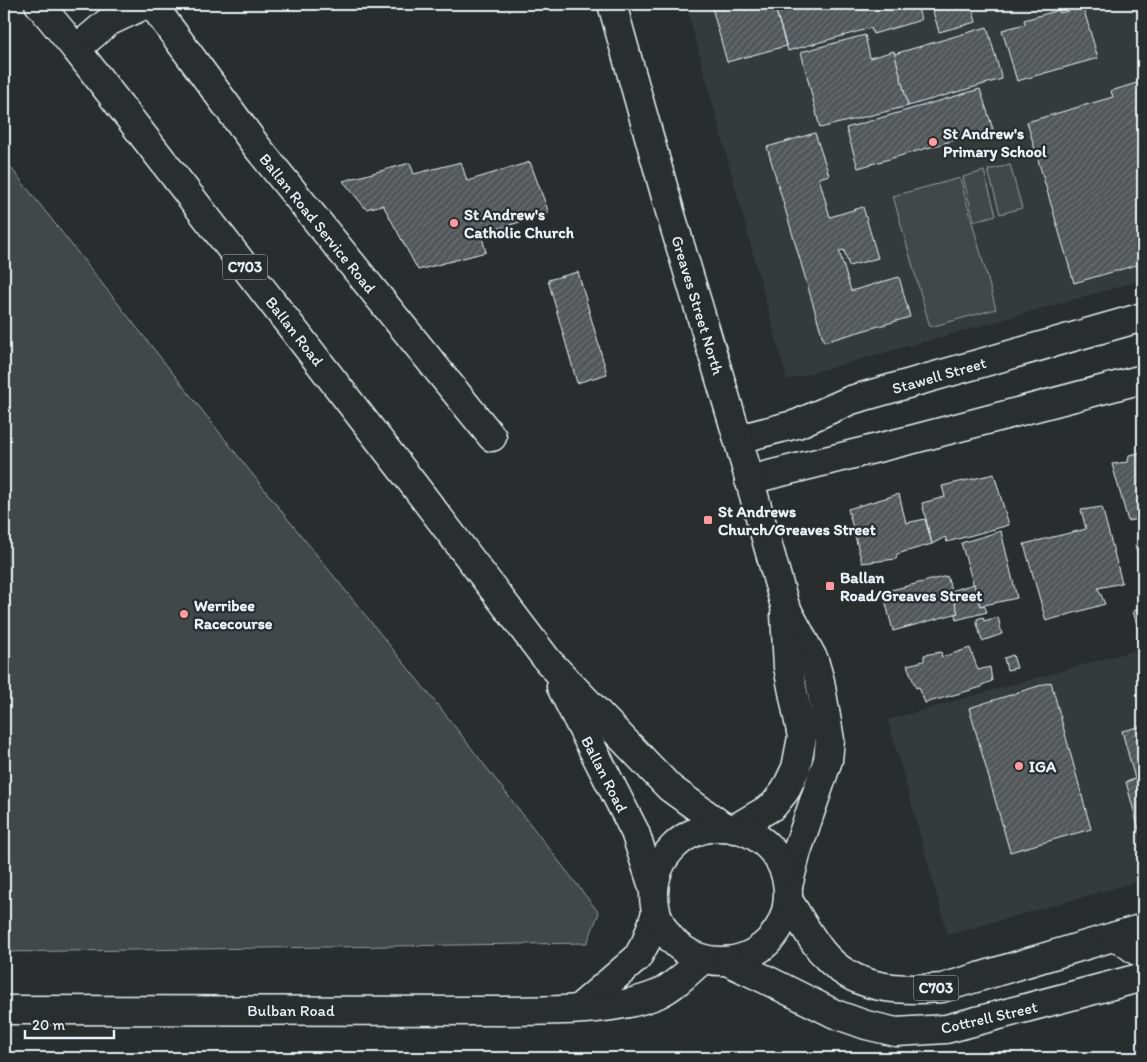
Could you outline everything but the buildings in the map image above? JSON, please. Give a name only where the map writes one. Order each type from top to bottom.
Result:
[{"type":"street","name":"Ballan Road","points":[[39,4],[414,484],[548,661],[670,788],[729,828]]},
{"type":"street","points":[[76,49],[108,22],[146,4]]},
{"type":"street","name":"Ballan Road Service Road","points":[[152,4],[257,147],[492,437]]},
{"type":"street","name":"Greaves Street North","points":[[612,4],[671,215],[738,439],[785,606],[814,660],[830,740],[828,760],[797,851],[788,893]]},
{"type":"street","name":"Stawell Street","points":[[738,439],[798,424],[851,400],[1143,318]]},
{"type":"street","points":[[749,480],[1143,380]]},
{"type":"street","name":"Greaves Street North","points":[[729,828],[773,806],[785,791],[796,768],[802,737],[788,668],[785,606]]},
{"type":"street","name":"Ballan Road","points":[[548,661],[635,832],[655,901]]},
{"type":"street","points":[[579,1008],[637,958],[646,942],[655,901],[659,867],[666,856],[682,840],[703,830],[729,828]]},
{"type":"street","name":"C703","points":[[729,828],[747,832],[767,845],[781,864],[788,893],[822,952],[840,970],[864,982],[889,989],[942,988],[1143,928]]},
{"type":"street","points":[[715,960],[749,955],[768,942],[782,922],[788,893]]},
{"type":"street","name":"C703","points":[[655,901],[664,930],[680,947],[715,960]]},
{"type":"street","points":[[1116,936],[1137,951],[1143,952]]},
{"type":"street","name":"Cottrell Street","points":[[715,960],[769,980],[836,1014],[866,1025],[896,1032],[946,1029],[1143,977]]},
{"type":"street","name":"Bulban Road","points":[[4,1010],[499,1010],[579,1008],[629,1004],[674,985],[715,960]]},
{"type":"shaded area","name":"St Andrew's Primary School","points":[[686,4],[1143,4],[1143,280],[787,380]]},
{"type":"shaded area","name":"Werribee Racecourse","points":[[4,159],[283,513],[445,714],[599,913],[587,943],[4,952]]},
{"type":"shaded area","points":[[1010,165],[1022,208],[1000,214],[988,170]]},
{"type":"shaded area","points":[[984,171],[996,215],[974,221],[963,177]]},
{"type":"shaded area","points":[[960,178],[996,309],[930,327],[893,196]]},
{"type":"shaded area","points":[[1143,648],[1143,880],[948,935],[888,720]]},
{"type":"place","name":"St Andrew's Primary School","points":[[933,142]]},
{"type":"place","name":"St Andrew's Catholic Church","points":[[454,223]]},
{"type":"place","name":"St Andrews Church/Greaves Street","points":[[708,520]]},
{"type":"place","name":"Ballan Road/Greaves Street","points":[[830,586]]},
{"type":"place","name":"Werribee Racecourse","points":[[184,614]]},
{"type":"place","name":"IGA","points":[[1019,766]]}]
